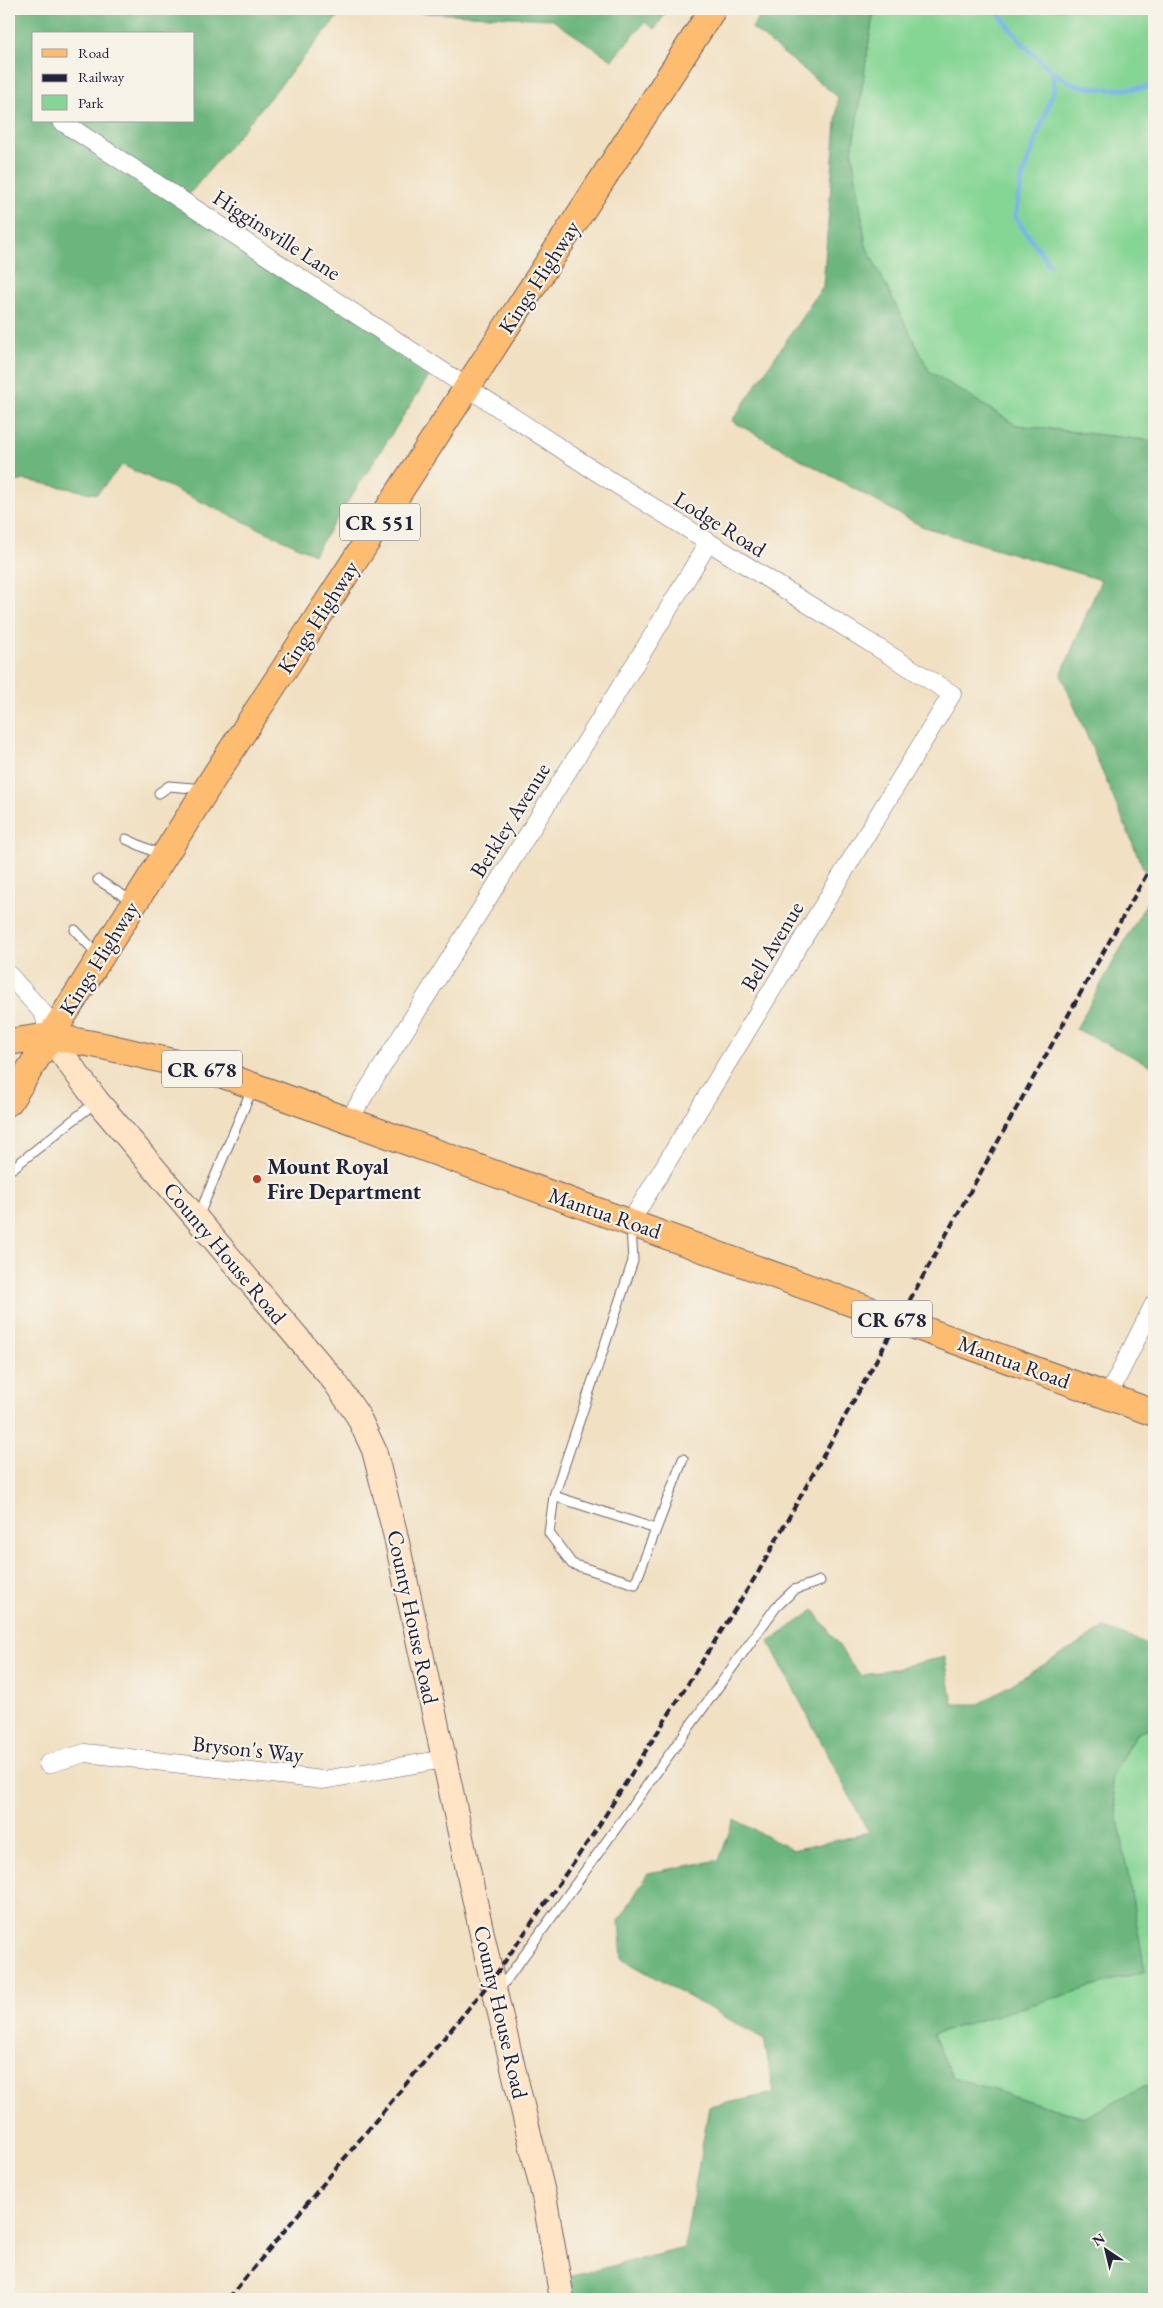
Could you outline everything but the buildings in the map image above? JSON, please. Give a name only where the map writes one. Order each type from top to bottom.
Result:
[{"type":"main road","name":"Kings Highway","points":[[9,1102],[206,789],[713,9]]},
{"type":"main road","name":"Mantua Road","points":[[49,1036],[103,1046],[214,1072],[484,1171],[631,1221],[915,1327],[1154,1413]]},
{"type":"main road","name":"CR 678","points":[[9,1042],[49,1036]]},
{"type":"street","name":"Higginsville Lane","points":[[63,122],[468,386]]},
{"type":"street","name":"Lodge Road","points":[[468,386],[708,543],[952,694]]},
{"type":"street","name":"Berkley Avenue","points":[[348,1121],[648,643],[708,543]]},
{"type":"street","name":"Bell Avenue","points":[[631,1221],[952,694]]},
{"type":"street","points":[[9,975],[44,1014],[49,1036]]},
{"type":"street","name":"County House Road","points":[[49,1036],[97,1101],[335,1382],[358,1416],[374,1450],[395,1533],[496,1994],[545,2201],[562,2299]]},
{"type":"street","points":[[1108,1396],[1154,1304]]},
{"type":"street","name":"Bryson's Way","points":[[48,1764],[85,1754],[322,1780],[444,1759]]},
{"type":"lane","points":[[159,793],[169,786],[206,789]]},
{"type":"lane","points":[[126,839],[164,856]]},
{"type":"lane","points":[[98,880],[134,902]]},
{"type":"lane","points":[[75,930],[100,957]]},
{"type":"lane","points":[[197,1220],[253,1086]]},
{"type":"lane","points":[[9,1166],[13,1168],[97,1101]]},
{"type":"lane","points":[[631,1221],[633,1261],[554,1496],[549,1533],[572,1564],[635,1584],[683,1459]]},
{"type":"lane","points":[[554,1496],[656,1529]]},
{"type":"lane","points":[[496,1994],[776,1607],[794,1590],[820,1581]]},
{"type":"green space","points":[[9,9],[344,9],[181,204],[435,367],[314,554],[122,465],[97,494],[25,480],[9,483]]},
{"type":"green space","points":[[344,9],[668,9],[655,29],[645,22],[612,60],[551,19]]},
{"type":"green space","points":[[764,9],[874,9],[852,152],[866,246],[929,371],[1016,425],[1154,441],[1154,1067],[1076,1029],[1153,891],[1061,675],[1101,580],[921,526],[732,421],[823,286],[838,97],[752,28]]},
{"type":"green space","points":[[874,9],[1154,9],[1154,441],[1016,425],[929,371],[866,247],[852,152]]},
{"type":"green space","points":[[814,1610],[860,1676],[945,1657],[953,1704],[979,1704],[1104,1628],[1154,1646],[1154,1724],[1135,1735],[1111,1778],[1145,1971],[933,2034],[952,2077],[1083,2118],[1154,2082],[1154,2299],[560,2299],[556,2280],[684,2248],[709,2107],[774,2093],[764,2039],[622,1959],[619,1921],[648,1873],[719,1860],[734,1819],[792,1850],[869,1833],[769,1642]]},
{"type":"green space","points":[[1154,1724],[1154,2082],[1084,2118],[951,2077],[933,2034],[1144,1971],[1111,1778],[1135,1735]]},
{"type":"waterway","points":[[996,9],[1033,54],[1057,75],[1069,82],[1099,89],[1154,87]]},
{"type":"waterway","points":[[1050,265],[1015,217],[1022,178],[1054,89],[1053,72]]},
{"type":"railway","points":[[228,2299],[492,1980],[596,1830],[759,1571],[1154,861]]},
{"type":"place","name":"Mount Royal Fire Department","points":[[257,1179]]}]
